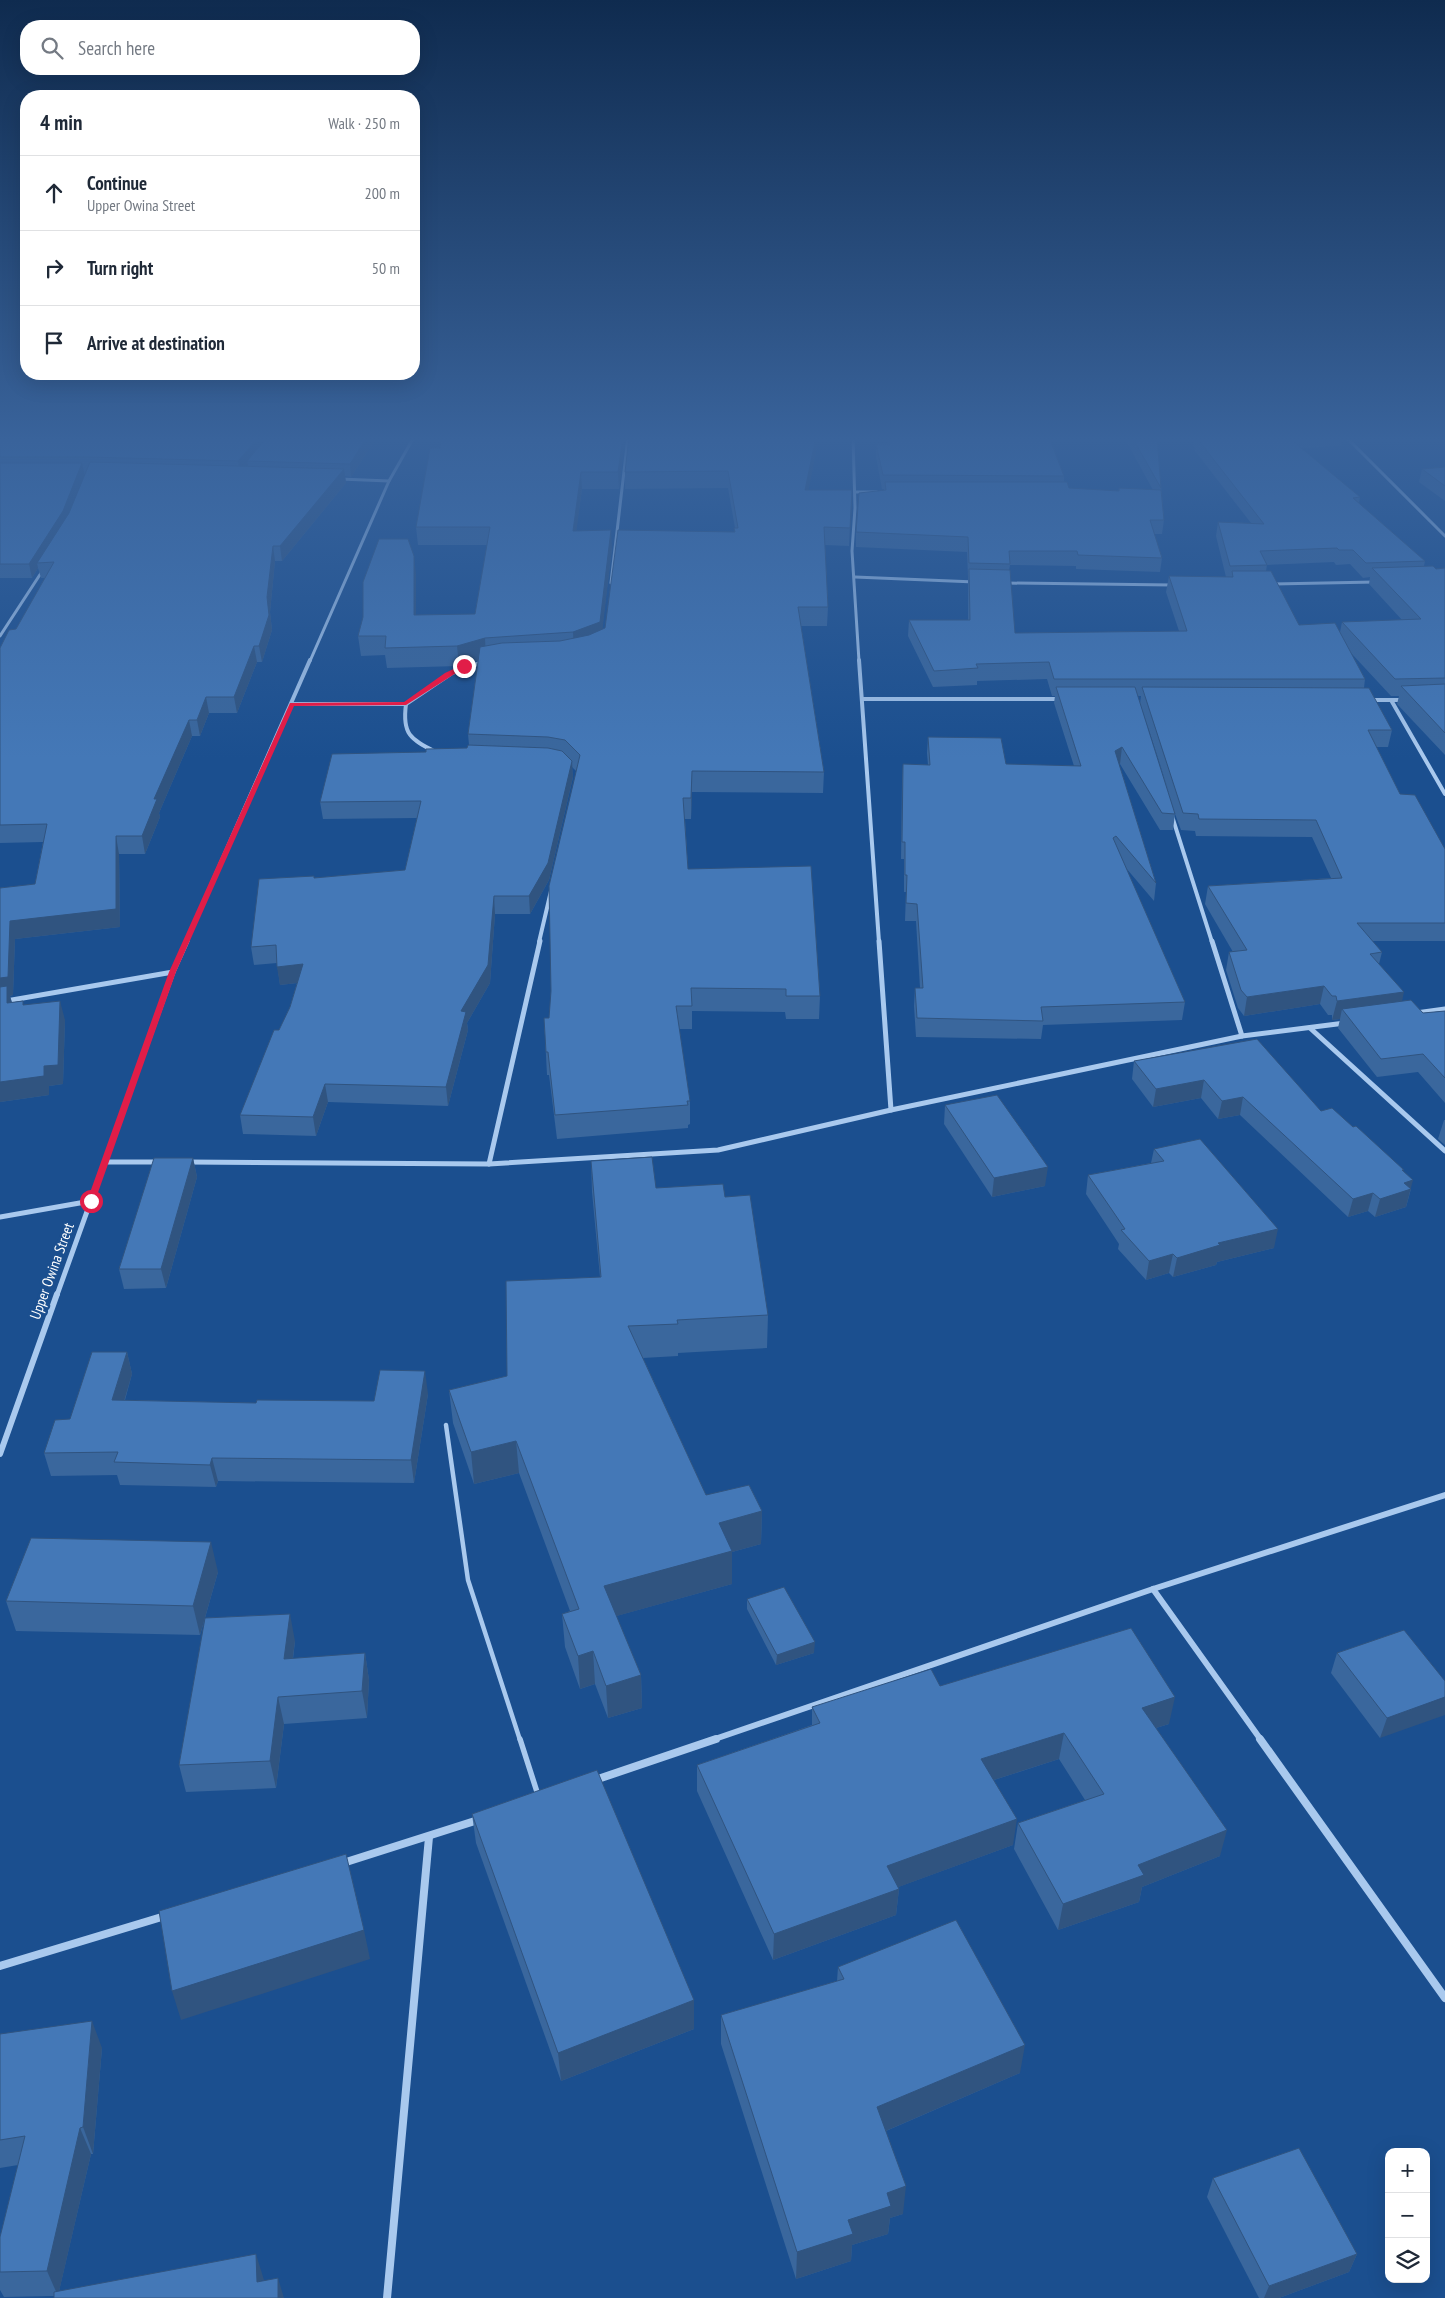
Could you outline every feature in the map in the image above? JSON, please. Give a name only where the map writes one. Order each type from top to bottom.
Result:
[{"type":"street","name":"Upper Owina Street","points":[[0,1454],[173,972],[361,544]]},
{"type":"street","points":[[611,585],[616,544]]},
{"type":"street","points":[[852,544],[856,622],[891,1110]]},
{"type":"street","points":[[0,636],[43,568]]},
{"type":"street","points":[[855,577],[984,583]]},
{"type":"street","points":[[1267,584],[1376,582]]},
{"type":"street","points":[[1004,583],[1177,585]]},
{"type":"street","points":[[292,704],[406,704],[447,674],[464,666],[490,660]]},
{"type":"street","points":[[862,699],[1067,699]]},
{"type":"street","points":[[1361,700],[1409,700]]},
{"type":"street","points":[[1390,700],[1445,794]]},
{"type":"street","points":[[406,704],[403,722],[413,741],[438,753]]},
{"type":"street","points":[[1171,811],[1242,1036]]},
{"type":"street","points":[[488,1164],[553,883]]},
{"type":"street","points":[[0,1002],[173,972]]},
{"type":"street","points":[[1406,1014],[1445,1009]]},
{"type":"street","points":[[183,1162],[488,1164],[718,1150],[891,1110],[1242,1036],[1349,1022]]},
{"type":"street","points":[[1310,1028],[1445,1151]]},
{"type":"street","points":[[104,1162],[164,1162]]},
{"type":"street","points":[[0,1218],[91,1201]]},
{"type":"street","points":[[587,1783],[1153,1589],[1445,1495]]},
{"type":"street","points":[[1153,1589],[1445,1998]]},
{"type":"street","points":[[530,1802],[549,1796]]},
{"type":"street","points":[[334,1866],[429,1838],[484,1818]]},
{"type":"street","points":[[387,2298],[429,1838]]},
{"type":"street","points":[[0,1966],[172,1914]]},
{"type":"lane","points":[[446,1425],[468,1580],[540,1799]]},
{"type":"building","points":[[0,544],[42,544],[29,564],[0,564]]},
{"type":"building","points":[[49,544],[281,544],[273,546],[267,597],[269,615],[259,646],[254,646],[234,697],[206,697],[197,720],[189,720],[154,799],[157,799],[142,836],[116,836],[116,909],[10,921],[8,977],[0,978],[0,888],[35,884],[47,824],[0,825],[0,648],[9,630],[16,629],[54,562],[37,563]]},
{"type":"building","points":[[377,544],[410,544],[414,556],[414,615],[475,614],[487,544],[609,544],[600,622],[573,632],[485,638],[457,646],[385,648],[386,636],[358,636],[363,617],[363,582]]},
{"type":"building","points":[[616,544],[825,544],[828,607],[798,607],[824,772],[692,771],[691,798],[683,798],[688,869],[811,866],[820,996],[786,996],[786,989],[691,988],[692,1006],[676,1006],[690,1101],[687,1101],[688,1105],[555,1115],[548,1052],[546,1052],[544,1018],[549,1018],[551,991],[549,886],[580,755],[565,740],[548,737],[468,734],[480,647],[502,643],[560,641],[589,635],[605,628]]},
{"type":"building","points":[[968,544],[1158,544],[1162,558],[1078,555],[1077,551],[1009,551],[1010,564],[969,563]]},
{"type":"building","points":[[1224,544],[1406,544],[1425,561],[1366,563],[1353,550],[1339,550],[1337,548],[1260,551],[1267,565],[1230,566]]},
{"type":"building","points":[[1433,566],[1436,569],[1445,568],[1445,678],[1395,679],[1342,622],[1421,619],[1372,568]]},
{"type":"building","points":[[969,569],[1010,570],[1015,633],[1187,631],[1169,576],[1233,577],[1232,571],[1271,571],[1299,625],[1335,623],[1365,679],[1054,679],[1049,662],[976,664],[978,668],[934,671],[909,620],[970,620]]},
{"type":"building","points":[[1445,684],[1445,733],[1401,686]]},
{"type":"building","points":[[1056,687],[1135,687],[1175,814],[1162,813],[1122,747],[1115,751],[1156,883],[1116,836],[1113,838],[1185,1002],[1041,1007],[1043,1021],[917,1018],[915,988],[923,988],[917,904],[906,903],[905,842],[902,842],[903,764],[930,765],[928,737],[1001,738],[1006,764],[1081,766]]},
{"type":"building","points":[[1142,687],[1369,688],[1392,730],[1368,730],[1400,794],[1415,795],[1445,849],[1445,923],[1357,923],[1382,952],[1370,954],[1404,992],[1337,1001],[1336,996],[1332,996],[1324,986],[1247,997],[1241,990],[1229,952],[1247,950],[1208,886],[1342,878],[1316,820],[1199,819],[1198,814],[1183,813]]},
{"type":"building","points":[[468,745],[548,748],[562,751],[572,761],[548,863],[529,896],[494,896],[488,965],[461,1011],[466,1012],[446,1087],[325,1084],[313,1117],[240,1115],[274,1030],[279,1030],[290,1007],[303,964],[277,967],[276,945],[251,947],[259,879],[314,876],[314,878],[405,870],[421,801],[320,802],[332,754],[426,752],[426,749],[467,748]]},
{"type":"building","points":[[7,986],[7,1003],[23,1001],[23,1005],[60,1001],[58,1065],[44,1066],[44,1076],[0,1082],[0,987]]},
{"type":"building","points":[[1411,1000],[1423,1013],[1445,1011],[1445,1078],[1423,1054],[1381,1059],[1342,1009]]},
{"type":"building","points":[[1257,1039],[1321,1111],[1332,1108],[1353,1127],[1356,1126],[1404,1170],[1402,1170],[1413,1180],[1404,1183],[1411,1189],[1380,1199],[1373,1193],[1353,1199],[1243,1097],[1222,1101],[1204,1080],[1156,1089],[1134,1061]]},
{"type":"building","points":[[997,1095],[1048,1167],[994,1178],[945,1105]]},
{"type":"building","points":[[1200,1139],[1278,1229],[1218,1243],[1220,1245],[1177,1258],[1173,1254],[1149,1261],[1121,1230],[1125,1229],[1088,1175],[1164,1161],[1154,1149]]},
{"type":"building","points":[[652,1157],[656,1188],[723,1184],[725,1197],[750,1195],[768,1315],[677,1320],[678,1324],[628,1326],[706,1495],[749,1485],[762,1511],[719,1523],[732,1551],[604,1586],[641,1675],[606,1686],[593,1651],[578,1656],[562,1614],[579,1609],[516,1441],[471,1452],[449,1390],[507,1376],[506,1281],[601,1277],[591,1161]]},
{"type":"building","points":[[154,1158],[193,1158],[161,1269],[119,1269]]},
{"type":"building","points":[[92,1352],[127,1352],[112,1400],[256,1403],[257,1400],[374,1401],[380,1370],[425,1371],[411,1460],[212,1458],[210,1465],[114,1462],[118,1452],[44,1453],[55,1420],[70,1419]]},
{"type":"building","points":[[31,1538],[211,1542],[193,1606],[6,1601]]},
{"type":"building","points":[[784,1587],[815,1642],[777,1655],[747,1599]]},
{"type":"building","points":[[290,1614],[284,1659],[365,1653],[362,1691],[278,1697],[270,1761],[179,1765],[205,1618]]},
{"type":"building","points":[[1131,1628],[1175,1697],[1142,1708],[1227,1830],[1138,1865],[1144,1875],[1063,1904],[1018,1823],[1104,1794],[1064,1733],[981,1759],[1017,1819],[887,1866],[899,1889],[774,1934],[697,1765],[820,1723],[812,1707],[931,1669],[940,1686]]},
{"type":"building","points":[[1404,1630],[1445,1681],[1445,1697],[1387,1718],[1337,1653]]},
{"type":"building","points":[[597,1770],[694,2000],[558,2053],[472,1814]]},
{"type":"building","points":[[346,1854],[364,1930],[172,1991],[159,1911]]},
{"type":"building","points":[[956,1920],[1025,2045],[877,2107],[906,2186],[887,2193],[891,2206],[848,2220],[853,2234],[797,2252],[721,2015],[844,1979],[838,1967]]},
{"type":"building","points":[[92,2021],[83,2127],[80,2128],[47,2271],[0,2272],[0,2237],[25,2136],[0,2140],[0,2034]]},
{"type":"building","points":[[1299,2148],[1357,2254],[1269,2286],[1213,2178]]},
{"type":"building","points":[[256,2254],[257,2282],[278,2278],[278,2298],[54,2298],[54,2292]]},
{"type":"route","points":[[91,1201],[173,972],[292,704],[406,704],[447,674],[464,666]]}]
